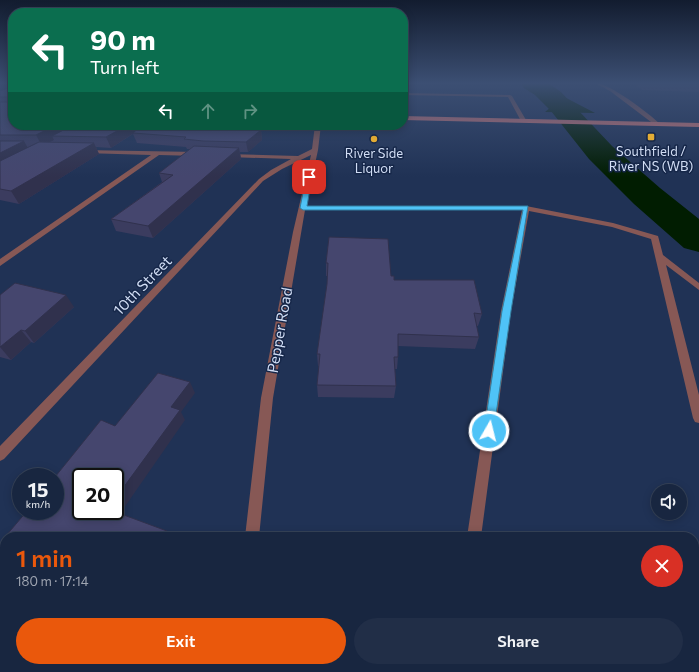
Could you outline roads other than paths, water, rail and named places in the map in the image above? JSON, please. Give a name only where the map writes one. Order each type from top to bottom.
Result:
[{"type":"main road","points":[[408,118],[699,125]]},
{"type":"street","points":[[520,114],[523,120]]},
{"type":"street","points":[[644,114],[657,124]]},
{"type":"street","name":"Pepper Road","points":[[253,532],[267,398],[317,130]]},
{"type":"street","name":"10th Street","points":[[0,455],[261,180],[271,171],[301,158],[314,150]]},
{"type":"street","points":[[79,151],[208,154]]},
{"type":"street","points":[[0,263],[159,152]]},
{"type":"street","points":[[224,155],[301,158]]},
{"type":"street","points":[[303,208],[526,208],[613,225],[655,238],[699,418]]},
{"type":"street","points":[[475,532],[506,311],[526,208]]},
{"type":"street","points":[[660,256],[699,287]]},
{"type":"waterway","points":[[568,114],[598,150],[667,214],[699,239]]},
{"type":"place","name":"Southfield / River NS (WB)","points":[[651,137]]},
{"type":"place","name":"River Side Liquor","points":[[374,139]]}]
